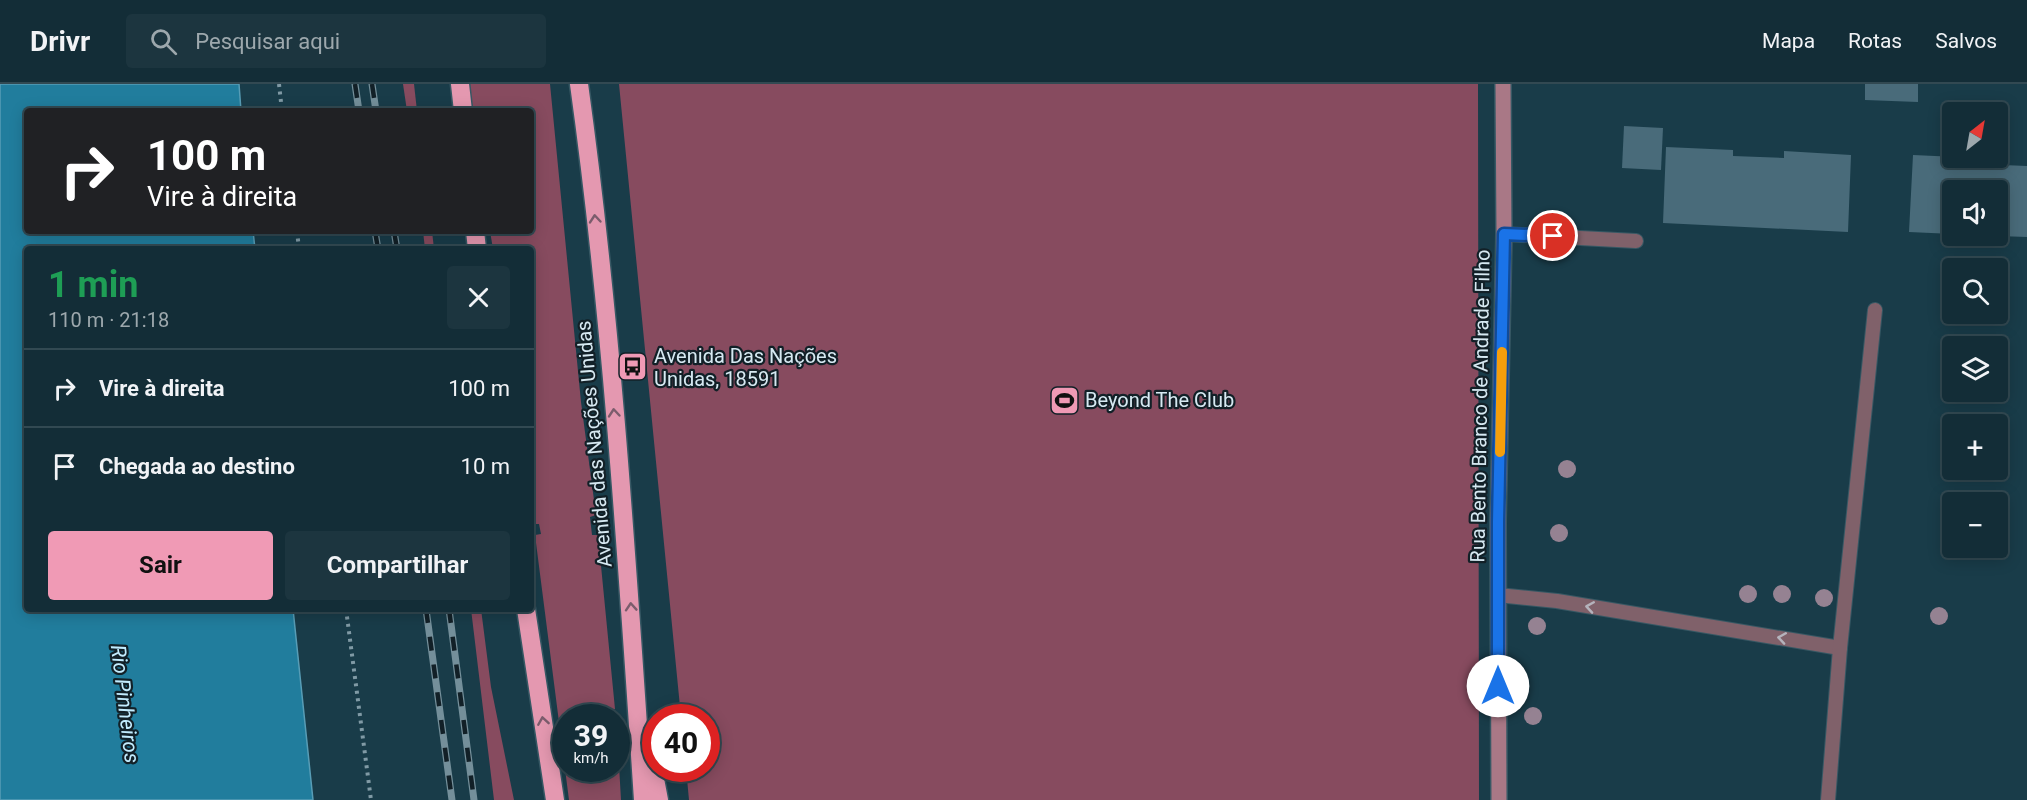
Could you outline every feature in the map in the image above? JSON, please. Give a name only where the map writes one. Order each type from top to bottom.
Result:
[{"type":"highway","points":[[460,84],[463,108]]},
{"type":"highway","name":"Avenida das Nações Unidas","points":[[579,84],[590,160],[624,520],[643,800]]},
{"type":"highway","points":[[526,612],[555,800]]},
{"type":"highway","points":[[634,666],[659,800]]},
{"type":"street","name":"Rua Bento Branco de Andrade Filho","points":[[1499,800],[1498,595],[1504,234],[1503,84]]},
{"type":"lane","points":[[1504,234],[1636,241]]},
{"type":"lane","points":[[1828,800],[1840,648],[1875,310]]},
{"type":"lane","points":[[1498,595],[1557,601],[1840,648]]},
{"type":"path","points":[[279,84],[282,108]]},
{"type":"path","points":[[346,612],[371,800]]},
{"type":"shaded area","points":[[403,84],[414,84],[417,108],[407,108]]},
{"type":"shaded area","points":[[469,84],[550,84],[581,402],[596,515],[590,517],[592,535],[598,535],[615,704],[557,704],[535,535],[541,534],[539,524],[534,524],[534,246],[492,246],[490,234],[534,234],[534,108],[473,108]]},
{"type":"shaded area","name":"Beyond The Club","points":[[619,84],[1478,84],[1479,800],[689,800],[687,782],[720,782],[720,704],[680,704]]},
{"type":"shaded area","points":[[423,234],[432,234],[434,246],[425,246]]},
{"type":"shaded area","points":[[471,612],[481,612],[491,687],[514,800],[494,800]]},
{"type":"shaded area","points":[[567,782],[620,782],[621,800],[569,800]]},
{"type":"water","name":"Rio Pinheiros","points":[[0,84],[239,84],[241,108],[24,108],[24,234],[253,234],[255,246],[24,246],[24,612],[293,612],[313,800],[0,800]]},
{"type":"building","points":[[1865,84],[1918,84],[1918,102],[1865,100]]},
{"type":"building","points":[[1624,126],[1663,128],[1661,170],[1622,168]]},
{"type":"building","points":[[1666,147],[1733,150],[1733,156],[1784,158],[1784,151],[1851,155],[1848,232],[1663,223]]},
{"type":"building","points":[[1913,155],[1942,156],[1942,168],[2027,166],[2027,237],[2008,236],[2008,180],[1942,180],[1942,234],[1909,232]]},
{"type":"railway","points":[[355,84],[359,108]]},
{"type":"railway","points":[[372,84],[376,108]]},
{"type":"railway","points":[[376,234],[378,246]]},
{"type":"railway","points":[[394,234],[396,246]]},
{"type":"railway","points":[[426,612],[452,800]]},
{"type":"railway","points":[[449,612],[474,800]]},
{"type":"slow traffic","points":[[1500,452],[1502,352]]},
{"type":"place","name":"Avenida Das Nações Unidas, 18591","points":[[633,367]]},
{"type":"place","name":"Beyond The Club","points":[[1064,400]]},
{"type":"route","points":[[1498,686],[1498,522],[1504,234],[1553,236]]}]
